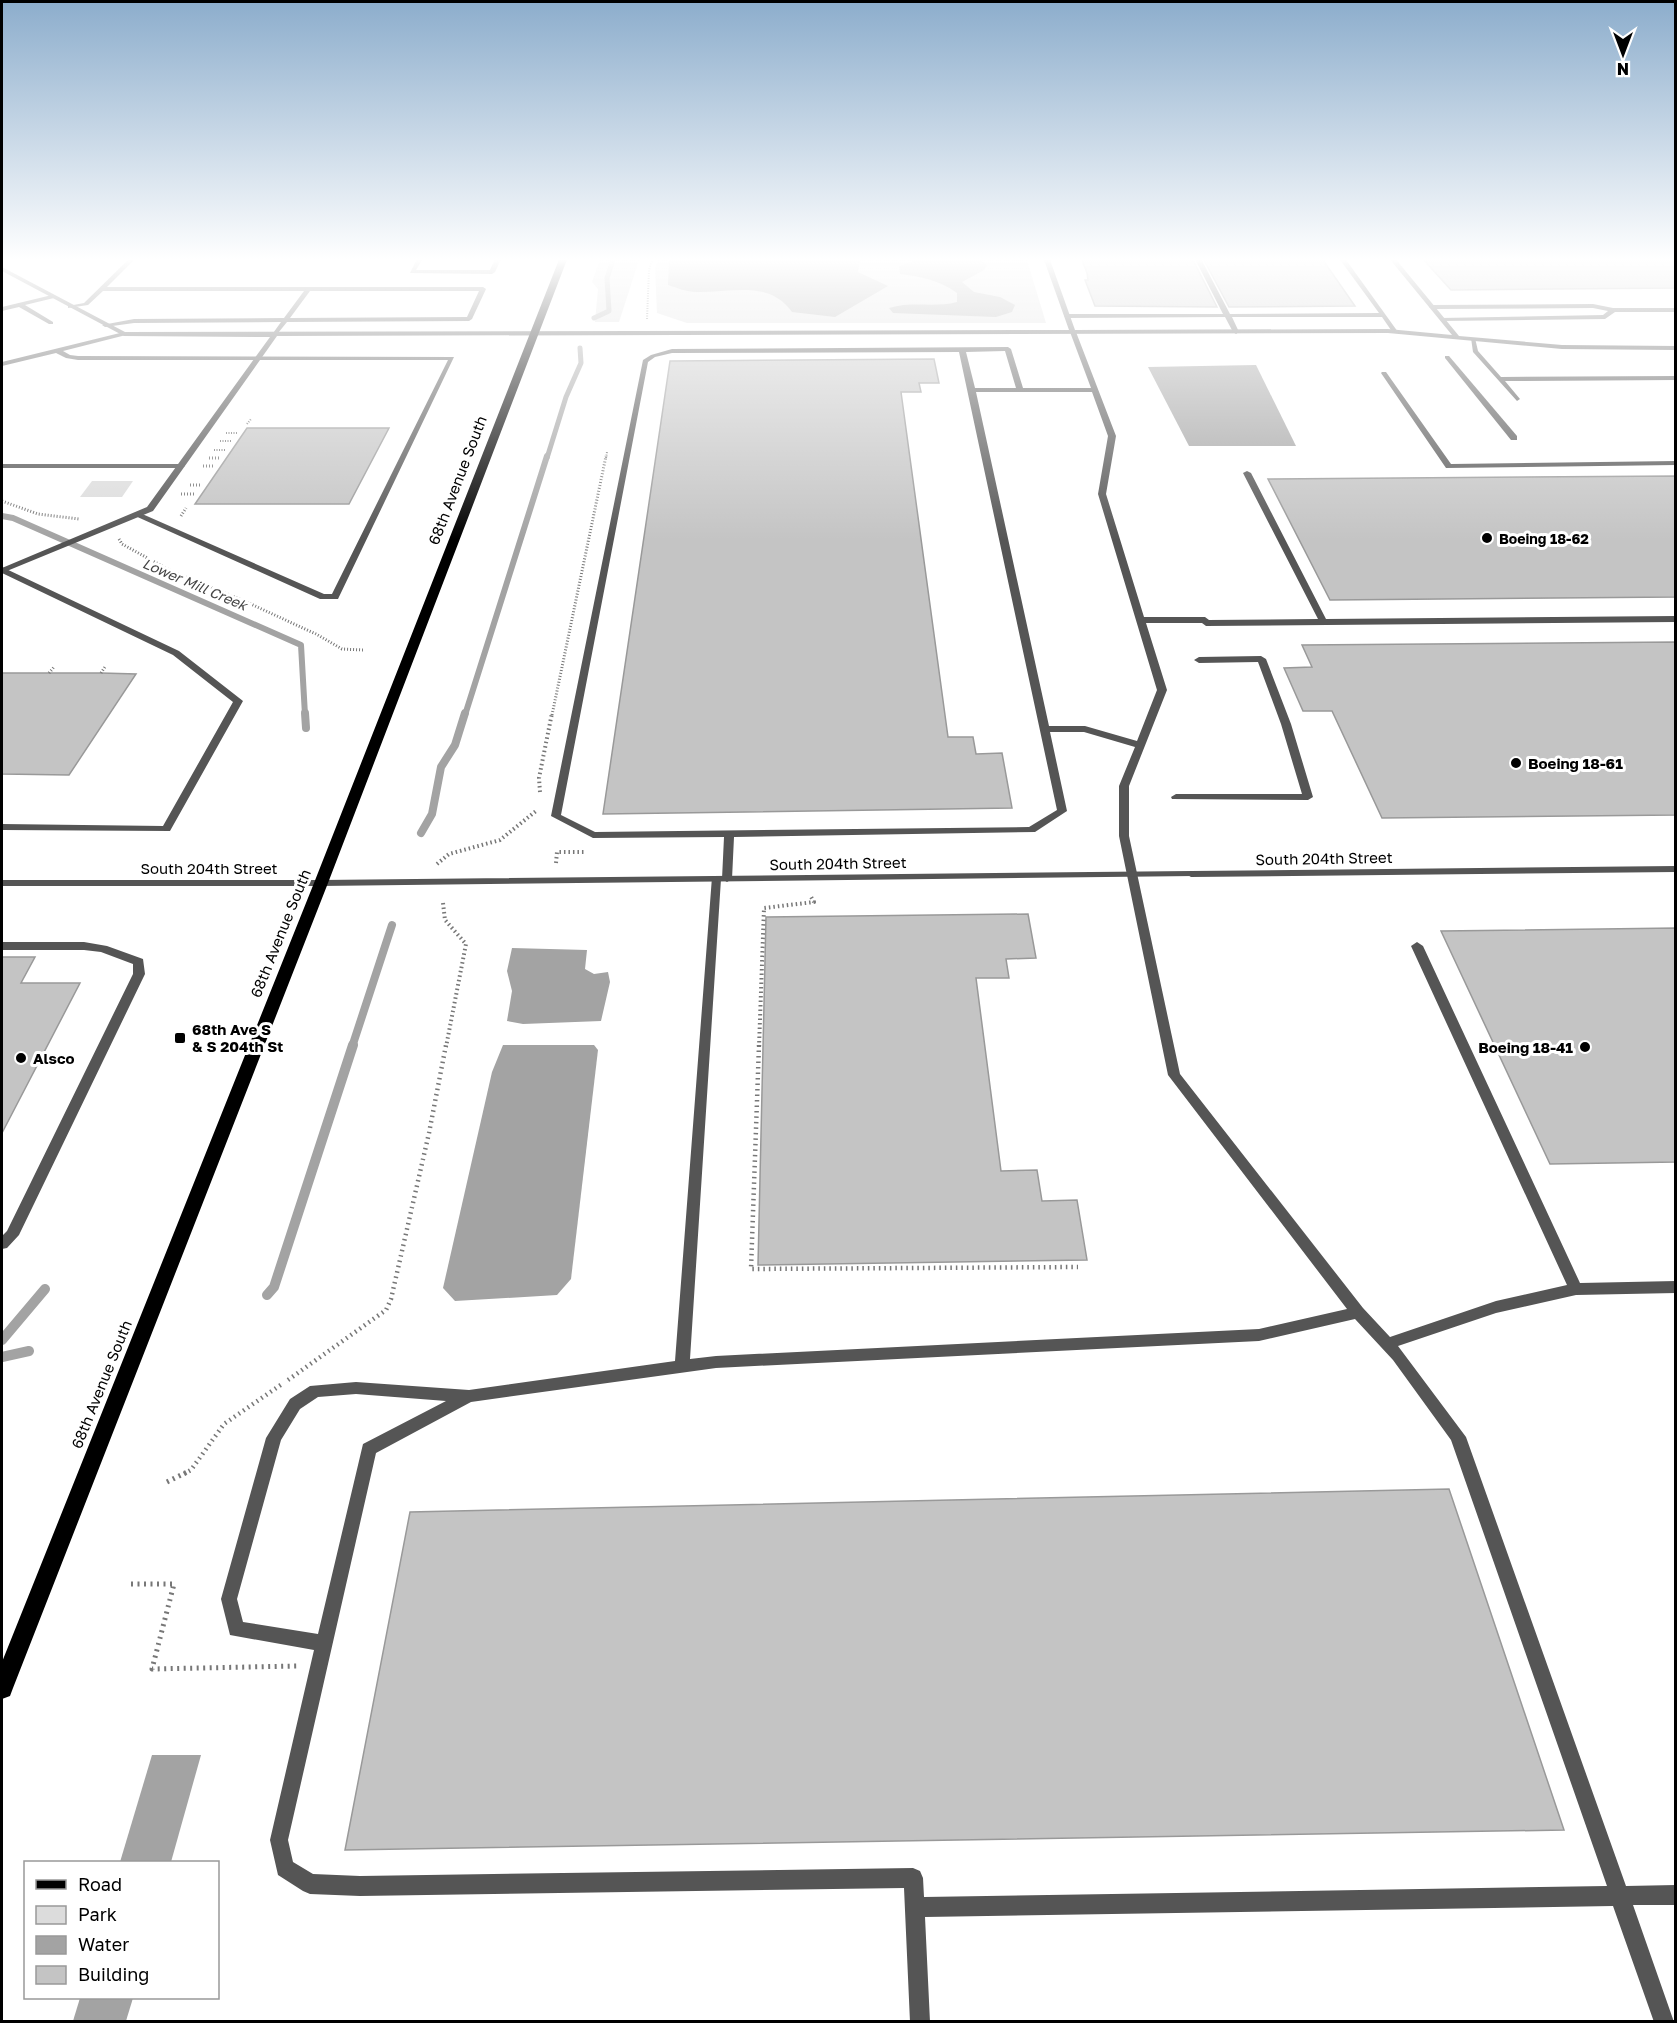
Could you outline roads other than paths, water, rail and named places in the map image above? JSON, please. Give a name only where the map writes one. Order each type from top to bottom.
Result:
[{"type":"main road","name":"68th Avenue South","points":[[2,1688],[321,883],[528,351]]},
{"type":"street","points":[[2,364],[51,351]]},
{"type":"street","points":[[58,351],[68,357],[78,358],[452,358],[335,597],[323,597],[137,515]]},
{"type":"street","points":[[2,571],[150,509],[263,351]]},
{"type":"street","points":[[670,351],[653,356],[645,361],[556,816],[592,835],[1031,830],[1062,811],[962,351]]},
{"type":"street","points":[[1009,351],[1020,390]]},
{"type":"street","points":[[1081,351],[1112,436],[1102,494],[1162,690],[1124,786],[1124,836],[1174,1075],[1458,1437],[1664,2022]]},
{"type":"street","points":[[1475,351],[1517,399]]},
{"type":"street","points":[[1447,357],[1514,438]]},
{"type":"street","points":[[1384,373],[1449,466],[1676,463]]},
{"type":"street","points":[[1501,380],[1676,378]]},
{"type":"street","points":[[972,390],[1096,390]]},
{"type":"street","points":[[2,466],[181,466]]},
{"type":"street","points":[[1247,473],[1324,623]]},
{"type":"street","points":[[2,571],[176,653],[238,701],[166,829],[2,827]]},
{"type":"street","points":[[1142,620],[1324,623],[1676,619]]},
{"type":"street","points":[[1176,797],[1308,797],[1286,724],[1261,658],[1199,660]]},
{"type":"street","points":[[1045,729],[1085,729],[1140,745]]},
{"type":"street","points":[[682,1367],[721,879],[729,833]]},
{"type":"street","name":"South 204th Street","points":[[2,884],[321,883],[1676,869]]},
{"type":"street","points":[[2,946],[84,946],[104,949],[139,962],[140,974],[12,1235],[2,1244]]},
{"type":"street","points":[[1417,946],[1576,1289]]},
{"type":"street","points":[[1386,1344],[1496,1307],[1576,1289],[1676,1287]]},
{"type":"street","points":[[324,1642],[236,1629],[229,1599],[274,1438],[295,1404],[315,1391],[356,1388],[469,1396],[716,1362],[1259,1335],[1358,1312]]},
{"type":"street","points":[[469,1396],[369,1449],[279,1840],[285,1868],[310,1884],[360,1886],[913,1878],[920,2022]]},
{"type":"street","points":[[915,1907],[1676,1895]]},
{"type":"water","points":[[1256,365],[1296,446],[1189,446],[1148,367]]},
{"type":"water","points":[[512,948],[587,950],[585,969],[594,974],[608,972],[610,982],[601,1021],[523,1024],[507,1021],[512,991],[507,971]]},
{"type":"water","points":[[503,1045],[594,1045],[598,1050],[571,1279],[557,1295],[455,1301],[443,1288],[492,1072]]},
{"type":"water","points":[[152,1755],[201,1755],[171,1861],[120,1861]]},
{"type":"water","points":[[80,1999],[133,1999],[126,2021],[73,2021]]},
{"type":"waterway","points":[[547,458],[566,397],[581,363],[580,351]]},
{"type":"waterway","points":[[465,715],[547,456]]},
{"type":"waterway","name":"Lower Mill Creek","points":[[2,516],[13,518],[301,645],[305,715]]},
{"type":"waterway","name":"Lower Mill Creek","points":[[305,713],[306,728]]},
{"type":"waterway","points":[[421,833],[432,814],[441,767],[455,745],[465,713]]},
{"type":"waterway","points":[[352,1047],[392,925]]},
{"type":"waterway","points":[[267,1295],[274,1287],[353,1045]]},
{"type":"waterway","name":"Lower Mill Creek","points":[[2,1340],[45,1289]]},
{"type":"waterway","points":[[2,1357],[29,1351]]},
{"type":"place","name":"Boeing 18-62","points":[[1487,538]]},
{"type":"place","name":"Boeing 18-61","points":[[1516,763]]},
{"type":"place","name":"68th Ave S & S 204th St","points":[[180,1038]]},
{"type":"place","name":"Boeing 18-41","points":[[1585,1047]]},
{"type":"place","name":"Alsco","points":[[21,1058]]}]
